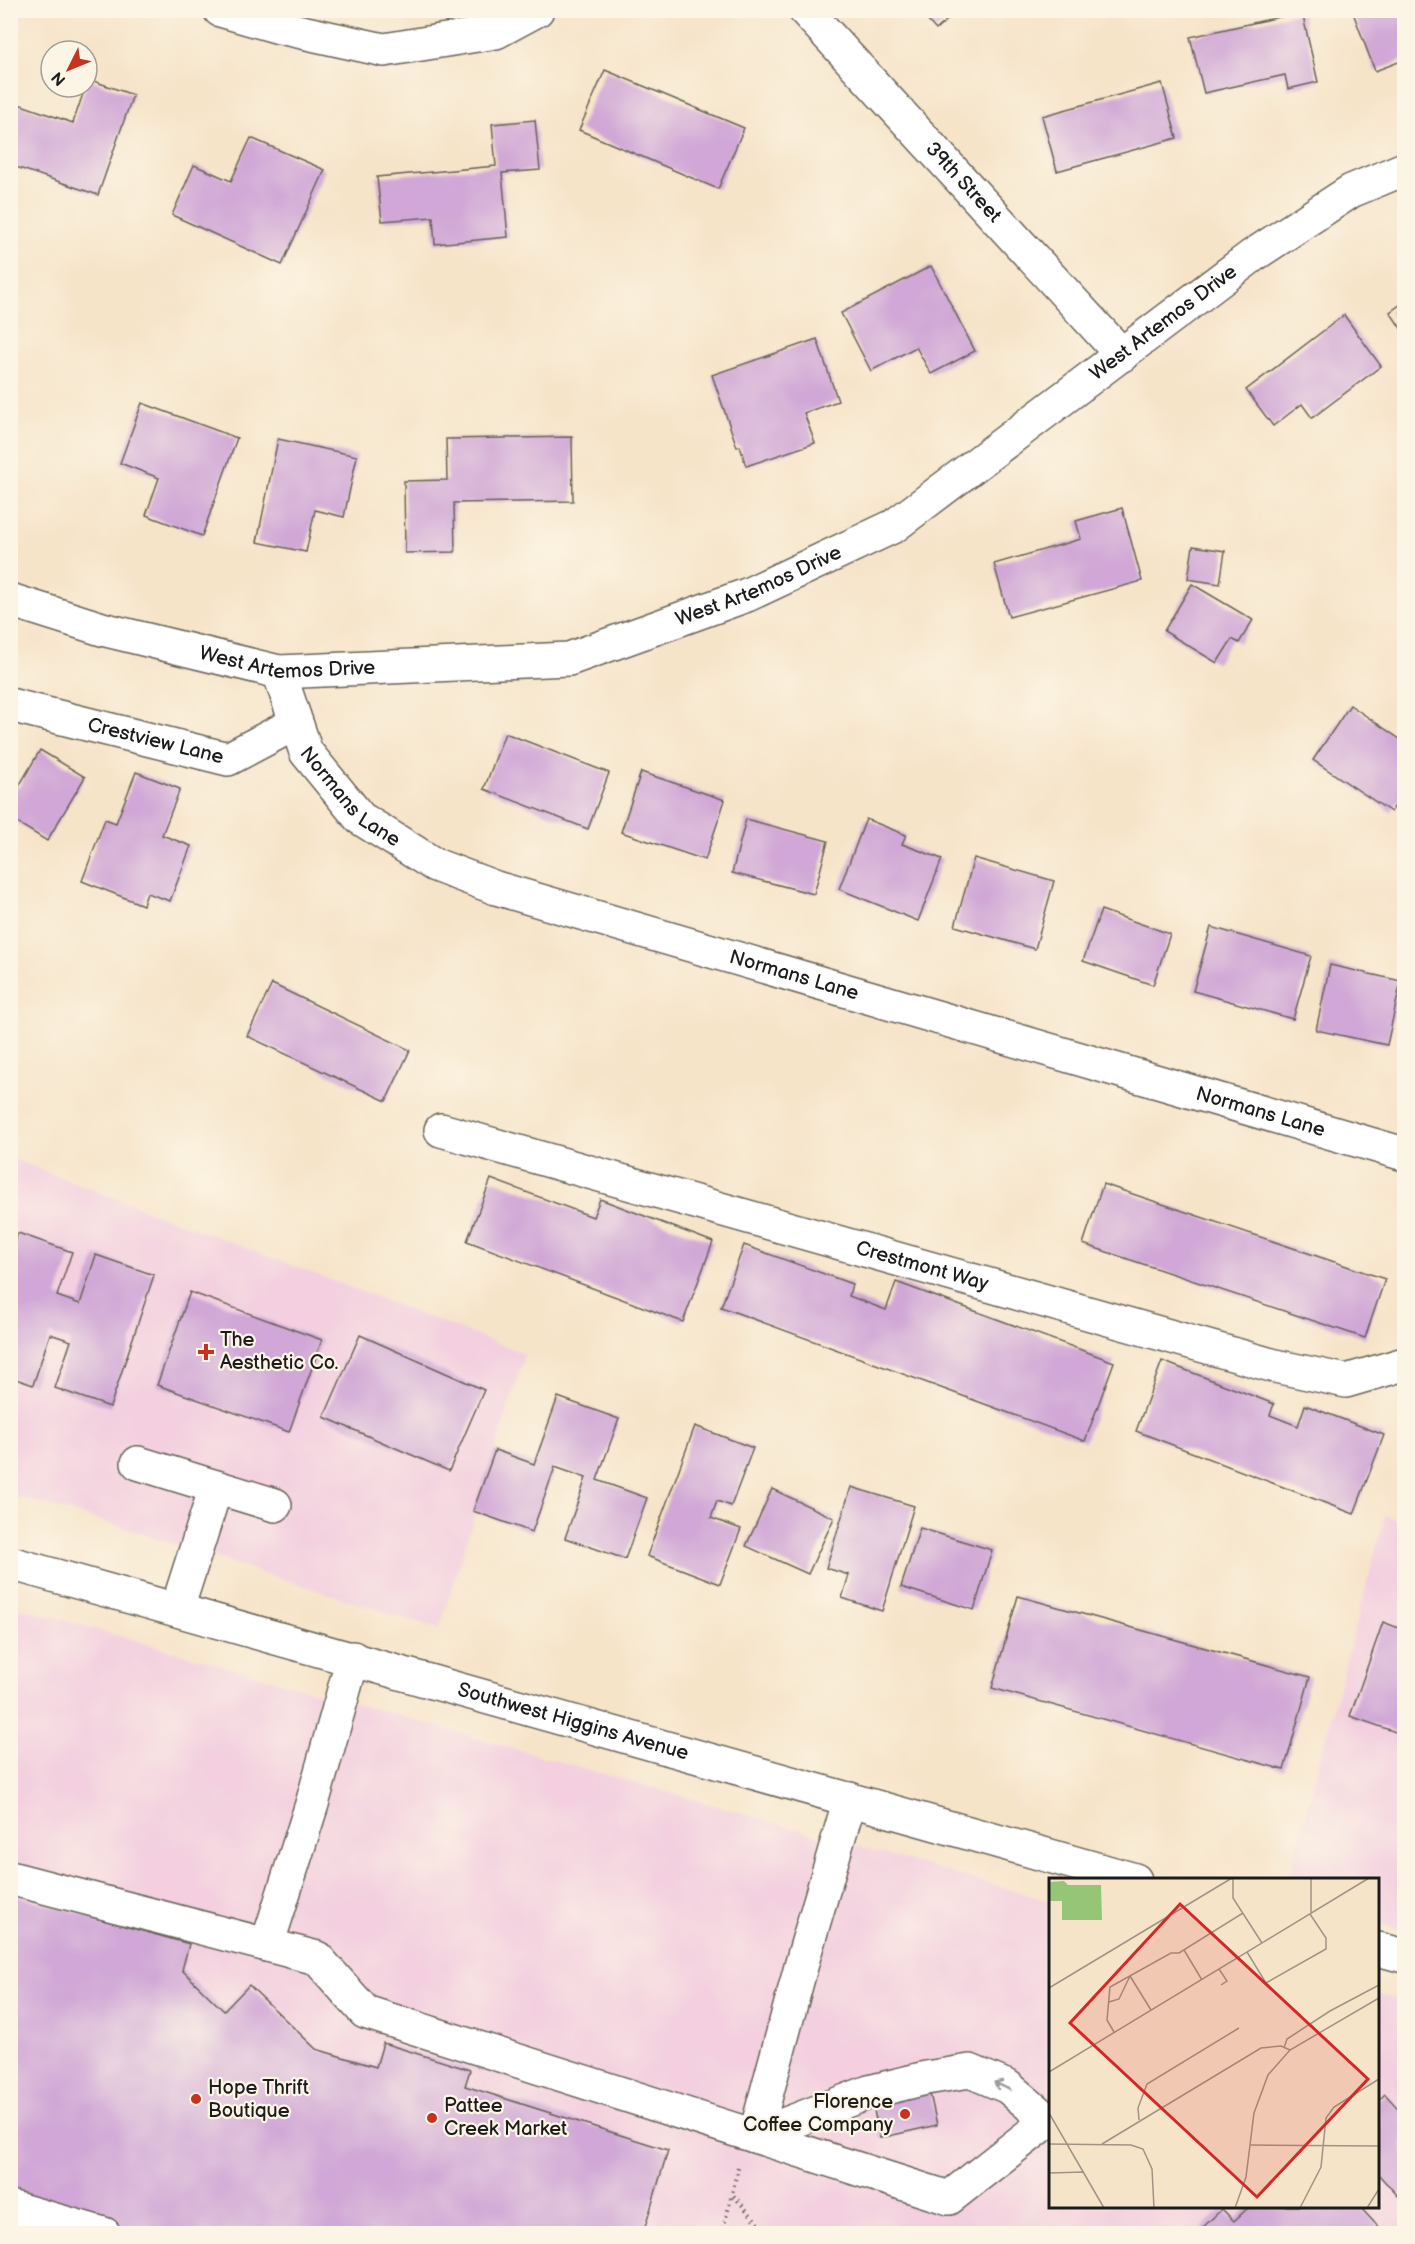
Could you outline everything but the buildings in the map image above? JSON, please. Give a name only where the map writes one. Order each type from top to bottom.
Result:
[{"type":"street","points":[[220,10],[279,27],[384,50],[496,32],[537,10]]},
{"type":"street","name":"39th Street","points":[[806,10],[1122,355]]},
{"type":"street","name":"West Artemos Drive","points":[[10,600],[102,629],[279,672],[569,659],[747,595],[894,526],[1252,256],[1351,191],[1404,169]]},
{"type":"street","name":"Normans Lane","points":[[279,672],[306,752],[360,818],[435,865],[496,888],[1404,1154]]},
{"type":"street","name":"Crestview Lane","points":[[10,705],[228,759],[296,723]]},
{"type":"street","name":"Crestmont Way","points":[[441,1130],[1275,1366],[1346,1381],[1404,1364]]},
{"type":"street","points":[[138,1463],[275,1505]]},
{"type":"street","points":[[177,1609],[216,1487]]},
{"type":"street","name":"Southwest Higgins Avenue","points":[[10,1563],[1128,1878]]},
{"type":"street","points":[[267,1945],[312,1804],[353,1658]]},
{"type":"street","points":[[750,2134],[850,1799]]},
{"type":"street","points":[[10,1878],[317,1958],[365,2012],[949,2198],[1049,2120],[1008,2087],[970,2071],[926,2078],[869,2092],[750,2134]]},
{"type":"street","points":[[1379,1950],[1404,1956]]},
{"type":"street","points":[[10,2207],[104,2234]]},
{"type":"path","points":[[722,2234],[750,2134]]},
{"type":"path","points":[[732,2194],[768,2234]]},
{"type":"shaded area","points":[[10,1158],[525,1354],[439,1629],[92,1518],[11,1495]]},
{"type":"shaded area","points":[[1385,1515],[1404,1522],[1404,1930],[1379,1923],[1379,1878],[1289,1878]]},
{"type":"shaded area","points":[[10,1605],[1049,1901],[1049,2208],[1379,2208],[1379,1994],[1404,2002],[1404,2233],[104,2234],[11,2207]]},
{"type":"place","name":"The Aesthetic Co.","points":[[206,1352]]},
{"type":"place","name":"Hope Thrift Boutique","points":[[196,2099]]},
{"type":"place","name":"Florence Coffee Company","points":[[905,2114]]},
{"type":"place","name":"Pattee Creek Market","points":[[432,2118]]}]
